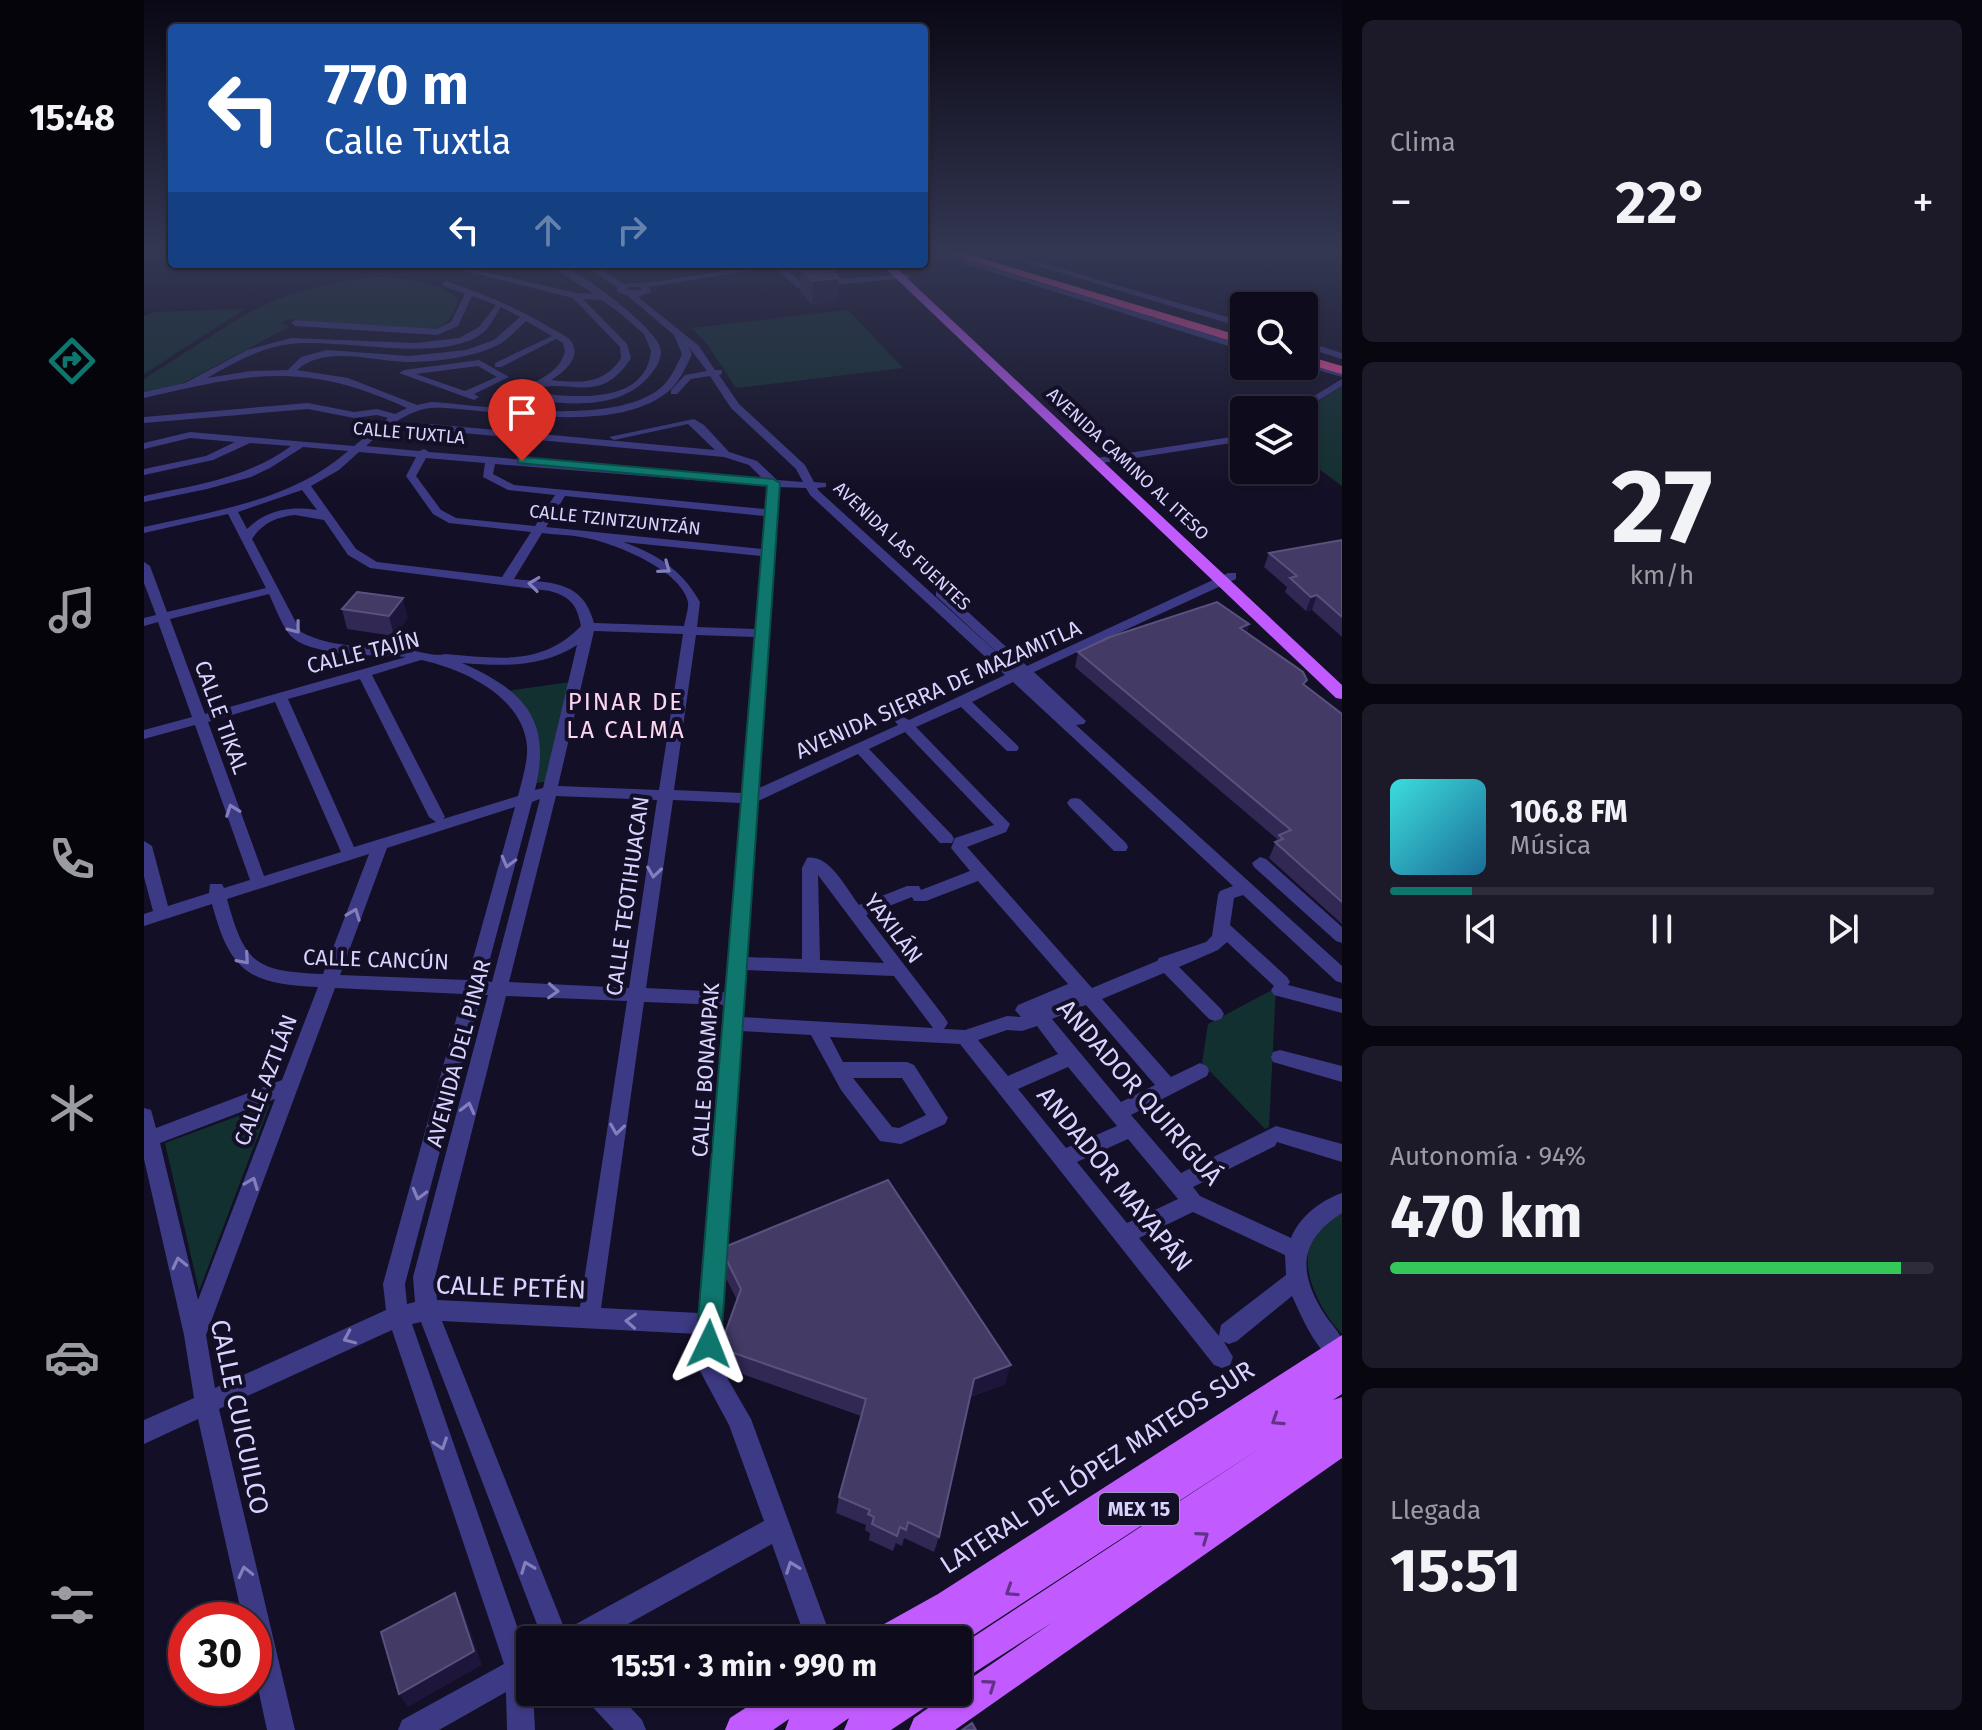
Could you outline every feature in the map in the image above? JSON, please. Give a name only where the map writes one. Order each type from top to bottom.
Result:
[{"type":"highway","points":[[1318,353],[1342,357]]},
{"type":"highway","points":[[1318,367],[1342,376]]},
{"type":"main road","name":"AVENIDA CAMINO AL ITESO","points":[[964,332],[1224,576],[1342,694]]},
{"type":"main road","name":"AVENIDA CAMINO AL ITESO","points":[[1224,576],[1342,679]]},
{"type":"main road","name":"MEX 15","points":[[958,1626],[1061,1559],[1341,1359]]},
{"type":"main road","name":"LATERAL DE LÓPEZ MATEOS SUR","points":[[913,1626],[1341,1359]]},
{"type":"main road","name":"MEX 15","points":[[972,1657],[1342,1411]]},
{"type":"main road","points":[[926,1730],[1342,1440]]},
{"type":"main road","points":[[1019,1559],[1061,1559]]},
{"type":"main road","points":[[756,1724],[781,1706]]},
{"type":"main road","points":[[802,1730],[837,1706]]},
{"type":"main road","points":[[861,1730],[897,1706]]},
{"type":"street","points":[[189,384],[241,356],[282,343],[334,338],[420,346],[451,343],[477,332]]},
{"type":"street","points":[[292,370],[310,356],[327,353],[425,359],[468,353],[497,342],[509,332]]},
{"type":"street","points":[[483,407],[547,376],[563,354],[560,345],[541,332]]},
{"type":"street","points":[[483,407],[515,394],[568,362],[571,355],[567,342],[551,332]]},
{"type":"street","points":[[547,376],[596,385],[613,377],[626,358],[624,346],[610,332]]},
{"type":"street","points":[[515,394],[565,398],[610,396],[630,389],[645,377],[656,356],[654,342],[642,332]]},
{"type":"street","points":[[523,412],[614,411],[638,405],[659,394],[676,378],[687,354],[678,332]]},
{"type":"street","name":"AVENIDA LAS FUENTES","points":[[678,332],[716,372]]},
{"type":"street","name":"AVENIDA LAS FUENTES","points":[[687,332],[703,344],[735,406],[801,467],[816,485],[814,493],[1017,671],[1094,749],[1341,974]]},
{"type":"street","points":[[1196,332],[1230,340]]},
{"type":"street","points":[[498,365],[552,339]]},
{"type":"street","points":[[1318,348],[1342,357]]},
{"type":"street","points":[[359,355],[466,394],[483,407]]},
{"type":"street","points":[[404,373],[479,363],[504,377],[466,394]]},
{"type":"street","points":[[144,395],[252,372],[292,370],[332,376],[417,409]]},
{"type":"street","points":[[363,447],[381,427],[417,409],[483,407],[607,417],[643,410],[670,396],[688,377],[716,372]]},
{"type":"street","points":[[1315,396],[1342,376]]},
{"type":"street","points":[[144,420],[308,406],[357,415],[377,412],[396,417]]},
{"type":"street","points":[[507,435],[523,412]]},
{"type":"street","points":[[357,415],[361,422],[381,427]]},
{"type":"street","points":[[144,532],[232,512],[307,486],[339,471],[396,417]]},
{"type":"street","points":[[588,441],[690,421],[700,427],[725,454]]},
{"type":"street","points":[[430,427],[725,454],[753,463],[773,483]]},
{"type":"street","name":"CALLE TUXTLA","points":[[144,446],[184,435],[816,485]]},
{"type":"street","points":[[144,472],[209,458],[249,439]]},
{"type":"street","points":[[1101,461],[1230,440]]},
{"type":"street","points":[[144,499],[250,473],[282,459],[302,443]]},
{"type":"street","name":"CALLE TZINTZUNTZÁN","points":[[424,452],[411,476],[437,512],[453,521],[769,553]]},
{"type":"street","points":[[491,458],[486,471],[496,482],[512,488],[773,513]]},
{"type":"street","name":"CALLE BONAMPAK","points":[[773,483],[709,1324],[711,1371],[739,1419],[814,1626]]},
{"type":"street","points":[[307,486],[352,552],[374,565],[551,587],[571,593],[583,604],[588,627],[762,633]]},
{"type":"street","points":[[506,581],[561,494]]},
{"type":"street","name":"AVENIDA DEL PINAR","points":[[232,512],[296,634],[324,645],[425,656],[487,681],[518,707],[529,725],[539,789],[498,988],[424,1277],[427,1310],[551,1626]]},
{"type":"street","points":[[246,540],[257,525],[277,515],[320,513],[329,518]]},
{"type":"street","name":"CALLE TEOTIHUACAN","points":[[589,1318],[694,602],[681,579],[647,555],[595,536]]},
{"type":"street","name":"CALLE TIKAL","points":[[144,566],[257,879]]},
{"type":"street","name":"AVENIDA SIERRA DE MAZAMITLA","points":[[144,920],[156,910],[348,850],[437,817],[539,789],[751,793],[1224,576]]},
{"type":"street","points":[[144,622],[271,590]]},
{"type":"street","name":"AVENIDA DEL PINAR","points":[[516,1645],[398,1316],[394,1284],[476,987],[588,627]]},
{"type":"street","name":"CALLE TAJÍN","points":[[144,735],[425,656],[513,663],[534,661],[563,650],[588,627]]},
{"type":"street","name":"AVENIDA SIERRA DE MAZAMITLA","points":[[904,722],[962,700],[1017,671]]},
{"type":"street","points":[[364,673],[437,817]]},
{"type":"street","points":[[280,697],[348,850]]},
{"type":"street","points":[[962,700],[1012,748]]},
{"type":"street","points":[[904,722],[1002,824],[1001,828],[952,842]]},
{"type":"street","points":[[865,753],[982,873],[1169,1087]]},
{"type":"street","name":"AVENIDA SIERRA DE MAZAMITLA","points":[[348,850],[381,843],[539,789]]},
{"type":"street","points":[[1075,803],[1120,847]]},
{"type":"street","name":"CALLE AZTLÁN","points":[[195,1335],[381,843]]},
{"type":"street","points":[[144,846],[156,910]]},
{"type":"street","name":"YAXILÁN","points":[[811,965],[810,868],[813,862],[820,866],[939,1023]]},
{"type":"street","points":[[1260,863],[1342,937]]},
{"type":"street","points":[[855,913],[982,873]]},
{"type":"street","points":[[734,1024],[965,1037],[1007,1023],[1022,1024],[1037,1012],[1087,991],[1212,946],[1220,939],[1226,895],[1245,888]]},
{"type":"street","name":"CALLE CANCÚN","points":[[217,892],[236,952],[245,964],[282,979],[735,999]]},
{"type":"street","points":[[1268,910],[1279,899],[1300,900]]},
{"type":"street","points":[[1223,928],[1280,986],[1342,1006]]},
{"type":"street","points":[[738,963],[898,970]]},
{"type":"street","points":[[1165,963],[1215,1014]]},
{"type":"street","name":"ANDADOR QUIRIGUÁ","points":[[1037,1012],[1193,1202],[1296,1250]]},
{"type":"street","points":[[817,1028],[823,1045],[840,1070],[891,1138],[938,1118],[907,1070],[840,1070]]},
{"type":"street","name":"ANDADOR MAYAPÁN","points":[[965,1037],[1222,1357]]},
{"type":"street","points":[[1005,1086],[1071,1057]]},
{"type":"street","points":[[1280,1057],[1342,1074]]},
{"type":"street","points":[[1117,1113],[1200,1071]]},
{"type":"street","points":[[147,1140],[288,1086]]},
{"type":"street","name":"CALLE CUICUILCO","points":[[144,1116],[281,1730]]},
{"type":"street","points":[[1063,1159],[1130,1129]]},
{"type":"street","points":[[1178,1184],[1272,1137],[1342,1153]]},
{"type":"street","points":[[1124,1235],[1193,1202]]},
{"type":"street","points":[[1341,1359],[1305,1306],[1297,1279],[1296,1250],[1312,1221],[1342,1202]]},
{"type":"street","points":[[1229,1333],[1297,1279]]},
{"type":"street","name":"CALLE PETÉN","points":[[144,1432],[398,1316],[427,1310],[709,1324]]},
{"type":"street","points":[[598,1626],[778,1527]]},
{"type":"street","points":[[412,1730],[516,1672]]},
{"type":"street","name":"AVENIDA DEL PINAR","points":[[521,1730],[522,1706]]},
{"type":"street","points":[[611,1706],[632,1730]]},
{"type":"green space","points":[[144,332],[210,332],[144,374]]},
{"type":"green space","points":[[218,332],[280,332],[181,384],[144,392],[144,379]]},
{"type":"green space","points":[[695,332],[869,332],[903,368],[736,388],[705,341]]},
{"type":"green space","points":[[1342,386],[1342,486],[1318,468],[1318,402]]},
{"type":"green space","points":[[570,682],[548,781],[532,784],[538,752],[506,691]]},
{"type":"green space","points":[[1276,988],[1269,1127],[1265,1129],[1202,1063],[1208,1024]]},
{"type":"green space","points":[[270,1104],[199,1291],[165,1143]]},
{"type":"green space","points":[[1342,1209],[1342,1334],[1314,1291],[1308,1253],[1313,1237]]},
{"type":"building","points":[[1342,540],[1342,617],[1317,595],[1311,597],[1290,578],[1297,576],[1269,553]]},
{"type":"building","points":[[357,592],[403,598],[389,616],[342,609]]},
{"type":"building","points":[[1217,602],[1249,624],[1240,628],[1303,672],[1307,680],[1303,684],[1342,714],[1342,902],[1275,842],[1283,839],[1279,835],[1291,830],[1078,652],[1110,637]]},
{"type":"building","points":[[888,1180],[1011,1365],[974,1379],[939,1537],[908,1522],[906,1530],[900,1527],[897,1536],[872,1524],[874,1517],[868,1514],[870,1510],[839,1497],[866,1399],[725,1350],[724,1336],[741,1289],[726,1259],[727,1246]]},
{"type":"building","points":[[455,1593],[474,1651],[399,1694],[381,1632]]},
{"type":"building","points":[[972,1723],[976,1730],[962,1730]]},
{"type":"district","name":"PINAR DE LA CALMA","points":[[626,716]]},
{"type":"route","points":[[522,461],[773,483],[709,1344]]}]
